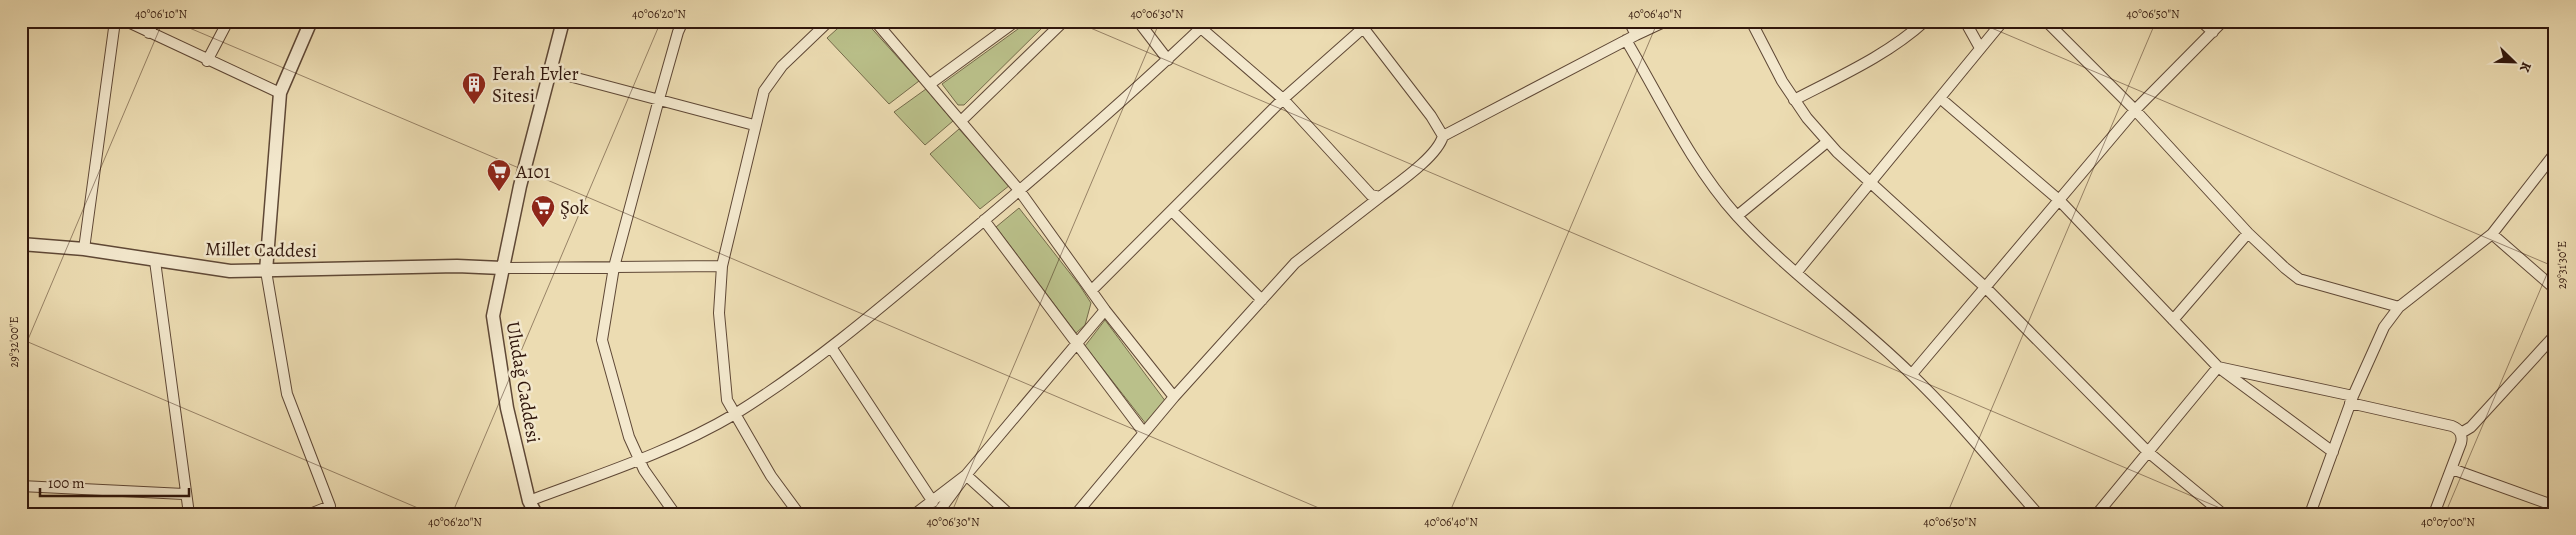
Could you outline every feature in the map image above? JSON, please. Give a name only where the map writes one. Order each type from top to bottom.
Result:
[{"type":"street","points":[[84,249],[115,21]]},
{"type":"street","points":[[126,21],[280,94]]},
{"type":"street","points":[[149,33],[154,21]]},
{"type":"street","points":[[207,61],[228,21]]},
{"type":"street","points":[[310,514],[330,506],[287,394],[266,271],[280,94],[311,21]]},
{"type":"street","name":"Uludağ Caddesi","points":[[536,514],[529,501],[507,408],[493,316],[502,268],[563,21]]},
{"type":"street","points":[[674,514],[644,470],[629,437],[602,340],[614,267],[659,98],[678,32],[683,21]]},
{"type":"street","points":[[875,21],[1019,190],[1105,310],[1174,397]]},
{"type":"street","points":[[930,84],[1016,21]]},
{"type":"street","points":[[961,121],[1064,21]]},
{"type":"street","points":[[1138,21],[1168,60]]},
{"type":"street","points":[[1629,21],[1636,34]]},
{"type":"street","points":[[1076,514],[1174,397],[1295,263],[1398,184],[1440,146],[1443,136],[1636,34],[1666,21]]},
{"type":"street","points":[[1751,21],[1771,62],[1794,100],[1827,142],[1986,287],[2148,452],[2223,514]]},
{"type":"street","points":[[1794,100],[1854,68],[1916,30],[1926,21]]},
{"type":"street","points":[[1965,21],[1980,48]]},
{"type":"street","points":[[1796,272],[2003,21]]},
{"type":"street","points":[[2046,21],[2135,110],[2248,233],[2300,279],[2378,299],[2399,308]]},
{"type":"street","points":[[2201,21],[2212,32]]},
{"type":"street","points":[[1912,374],[2135,110],[2223,21]]},
{"type":"street","points":[[798,514],[771,476],[727,400],[719,313],[722,266],[744,178],[754,125],[764,91],[782,66],[822,23]]},
{"type":"street","points":[[1092,290],[1283,99],[1364,23],[1431,116],[1443,136]]},
{"type":"street","points":[[529,501],[639,460],[734,414],[831,347],[1019,190],[1168,60],[1203,24],[1283,99],[1371,195],[1380,197]]},
{"type":"street","points":[[1626,40],[1704,173],[1737,216],[1796,272],[1912,374],[2038,514]]},
{"type":"street","points":[[550,71],[659,98],[754,125]]},
{"type":"street","points":[[1940,98],[2059,200],[2218,368],[2333,452]]},
{"type":"street","points":[[1737,216],[1827,142]]},
{"type":"street","points":[[2310,514],[2351,400],[2384,327],[2399,308],[2492,234],[2555,153]]},
{"type":"street","points":[[1172,211],[1262,300]]},
{"type":"street","points":[[984,220],[1144,433]]},
{"type":"street","points":[[2173,320],[2248,233]]},
{"type":"street","points":[[2492,234],[2555,289]]},
{"type":"street","name":"Millet Caddesi","points":[[21,244],[84,249],[230,271],[457,266],[502,268]]},
{"type":"street","points":[[154,261],[188,514]]},
{"type":"street","points":[[502,268],[722,266]]},
{"type":"street","points":[[937,514],[966,475],[1105,310]]},
{"type":"street","points":[[2461,433],[2471,427],[2555,335]]},
{"type":"street","points":[[831,347],[933,502]]},
{"type":"street","points":[[2096,514],[2218,368]]},
{"type":"street","points":[[2218,368],[2452,426],[2461,433]]},
{"type":"street","points":[[2434,514],[2461,443],[2461,433]]},
{"type":"street","points":[[2452,468],[2555,506]]},
{"type":"street","points":[[915,514],[966,475]]},
{"type":"street","points":[[966,475],[1009,514]]},
{"type":"street","points":[[21,486],[184,494]]},
{"type":"green space","points":[[846,21],[865,21],[919,81],[889,104],[827,38]]},
{"type":"green space","points":[[1029,21],[1049,21],[964,105],[958,105],[942,84]]},
{"type":"green space","points":[[926,89],[953,121],[925,145],[894,112]]},
{"type":"green space","points":[[959,129],[1010,185],[980,209],[930,154]]},
{"type":"green space","points":[[1019,208],[1080,286],[1091,303],[1085,325],[1076,333],[996,227]]},
{"type":"green space","points":[[1105,320],[1166,402],[1146,424],[1085,346]]},
{"type":"place","name":"Ferah Evler Sitesi","points":[[474,105]]},
{"type":"place","name":"A101","points":[[499,192]]},
{"type":"place","name":"Şok","points":[[543,228]]}]
